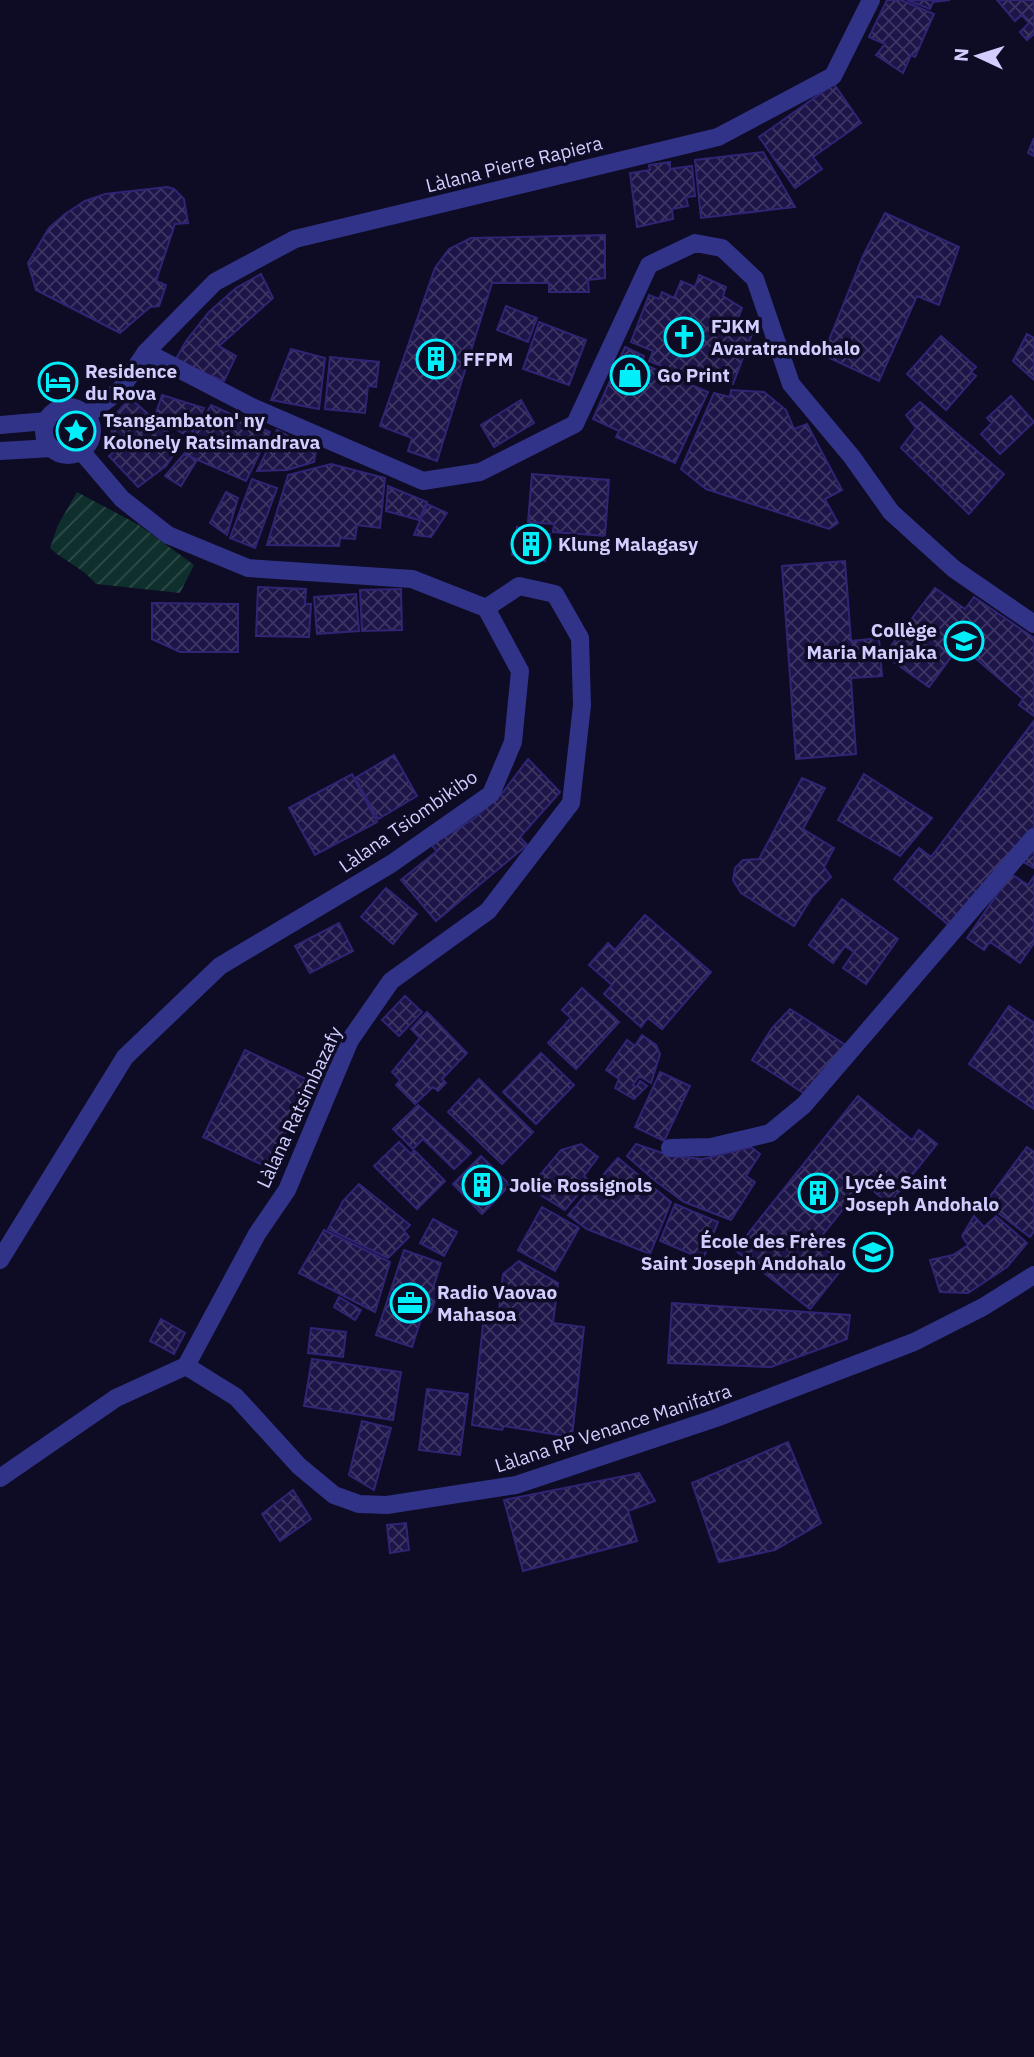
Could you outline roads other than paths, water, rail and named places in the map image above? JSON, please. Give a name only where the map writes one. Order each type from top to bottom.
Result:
[{"type":"street","name":"Làlana Pierre Rapiera","points":[[86,416],[120,390],[146,352],[215,282],[295,239],[718,136],[833,76],[871,0]]},
{"type":"street","points":[[146,352],[252,407],[423,481],[480,472],[575,424],[649,265],[695,243],[722,248],[755,279],[791,384],[852,457],[891,512],[954,569],[1034,624]]},
{"type":"street","points":[[0,451],[52,448],[65,455],[80,452],[90,439],[92,431],[81,410],[57,410],[47,421],[45,435],[52,448]]},
{"type":"street","points":[[0,425],[47,421]]},
{"type":"street","points":[[80,452],[122,499],[168,535],[248,568],[412,579],[486,608]]},
{"type":"street","name":"Làlana Ratsimbazafy","points":[[186,1366],[257,1234],[287,1190],[350,1040],[391,981],[488,911],[571,803],[582,705],[580,639],[555,594],[519,586],[486,608]]},
{"type":"street","name":"Làlana Tsiombikibo","points":[[0,1260],[125,1057],[220,966],[391,864],[491,794],[513,742],[520,671],[486,608]]},
{"type":"street","points":[[670,1148],[710,1147],[770,1133],[804,1105],[1034,837]]},
{"type":"street","name":"Làlana RP Venance Manifatra","points":[[186,1366],[236,1397],[299,1466],[334,1494],[359,1504],[387,1505],[516,1485],[716,1418],[914,1342],[983,1307],[1034,1275]]},
{"type":"street","points":[[0,1478],[116,1398],[186,1366]]},
{"type":"place","name":"FJKM Avaratrandohalo","points":[[684,337]]},
{"type":"place","name":"FFPM","points":[[436,359]]},
{"type":"place","name":"Go Print","points":[[630,375]]},
{"type":"place","name":"Residence du Rova","points":[[58,382]]},
{"type":"place","name":"Tsangambaton' ny Kolonely Ratsimandrava","points":[[76,431]]},
{"type":"place","name":"Klung Malagasy","points":[[531,544]]},
{"type":"place","name":"Collège Maria Manjaka","points":[[964,641]]},
{"type":"place","name":"Jolie Rossignols","points":[[482,1185]]},
{"type":"place","name":"Lycée Saint Joseph Andohalo","points":[[818,1193]]},
{"type":"place","name":"École des Frères Saint Joseph Andohalo","points":[[873,1252]]},
{"type":"place","name":"Radio Vaovao Mahasoa","points":[[410,1303]]}]
